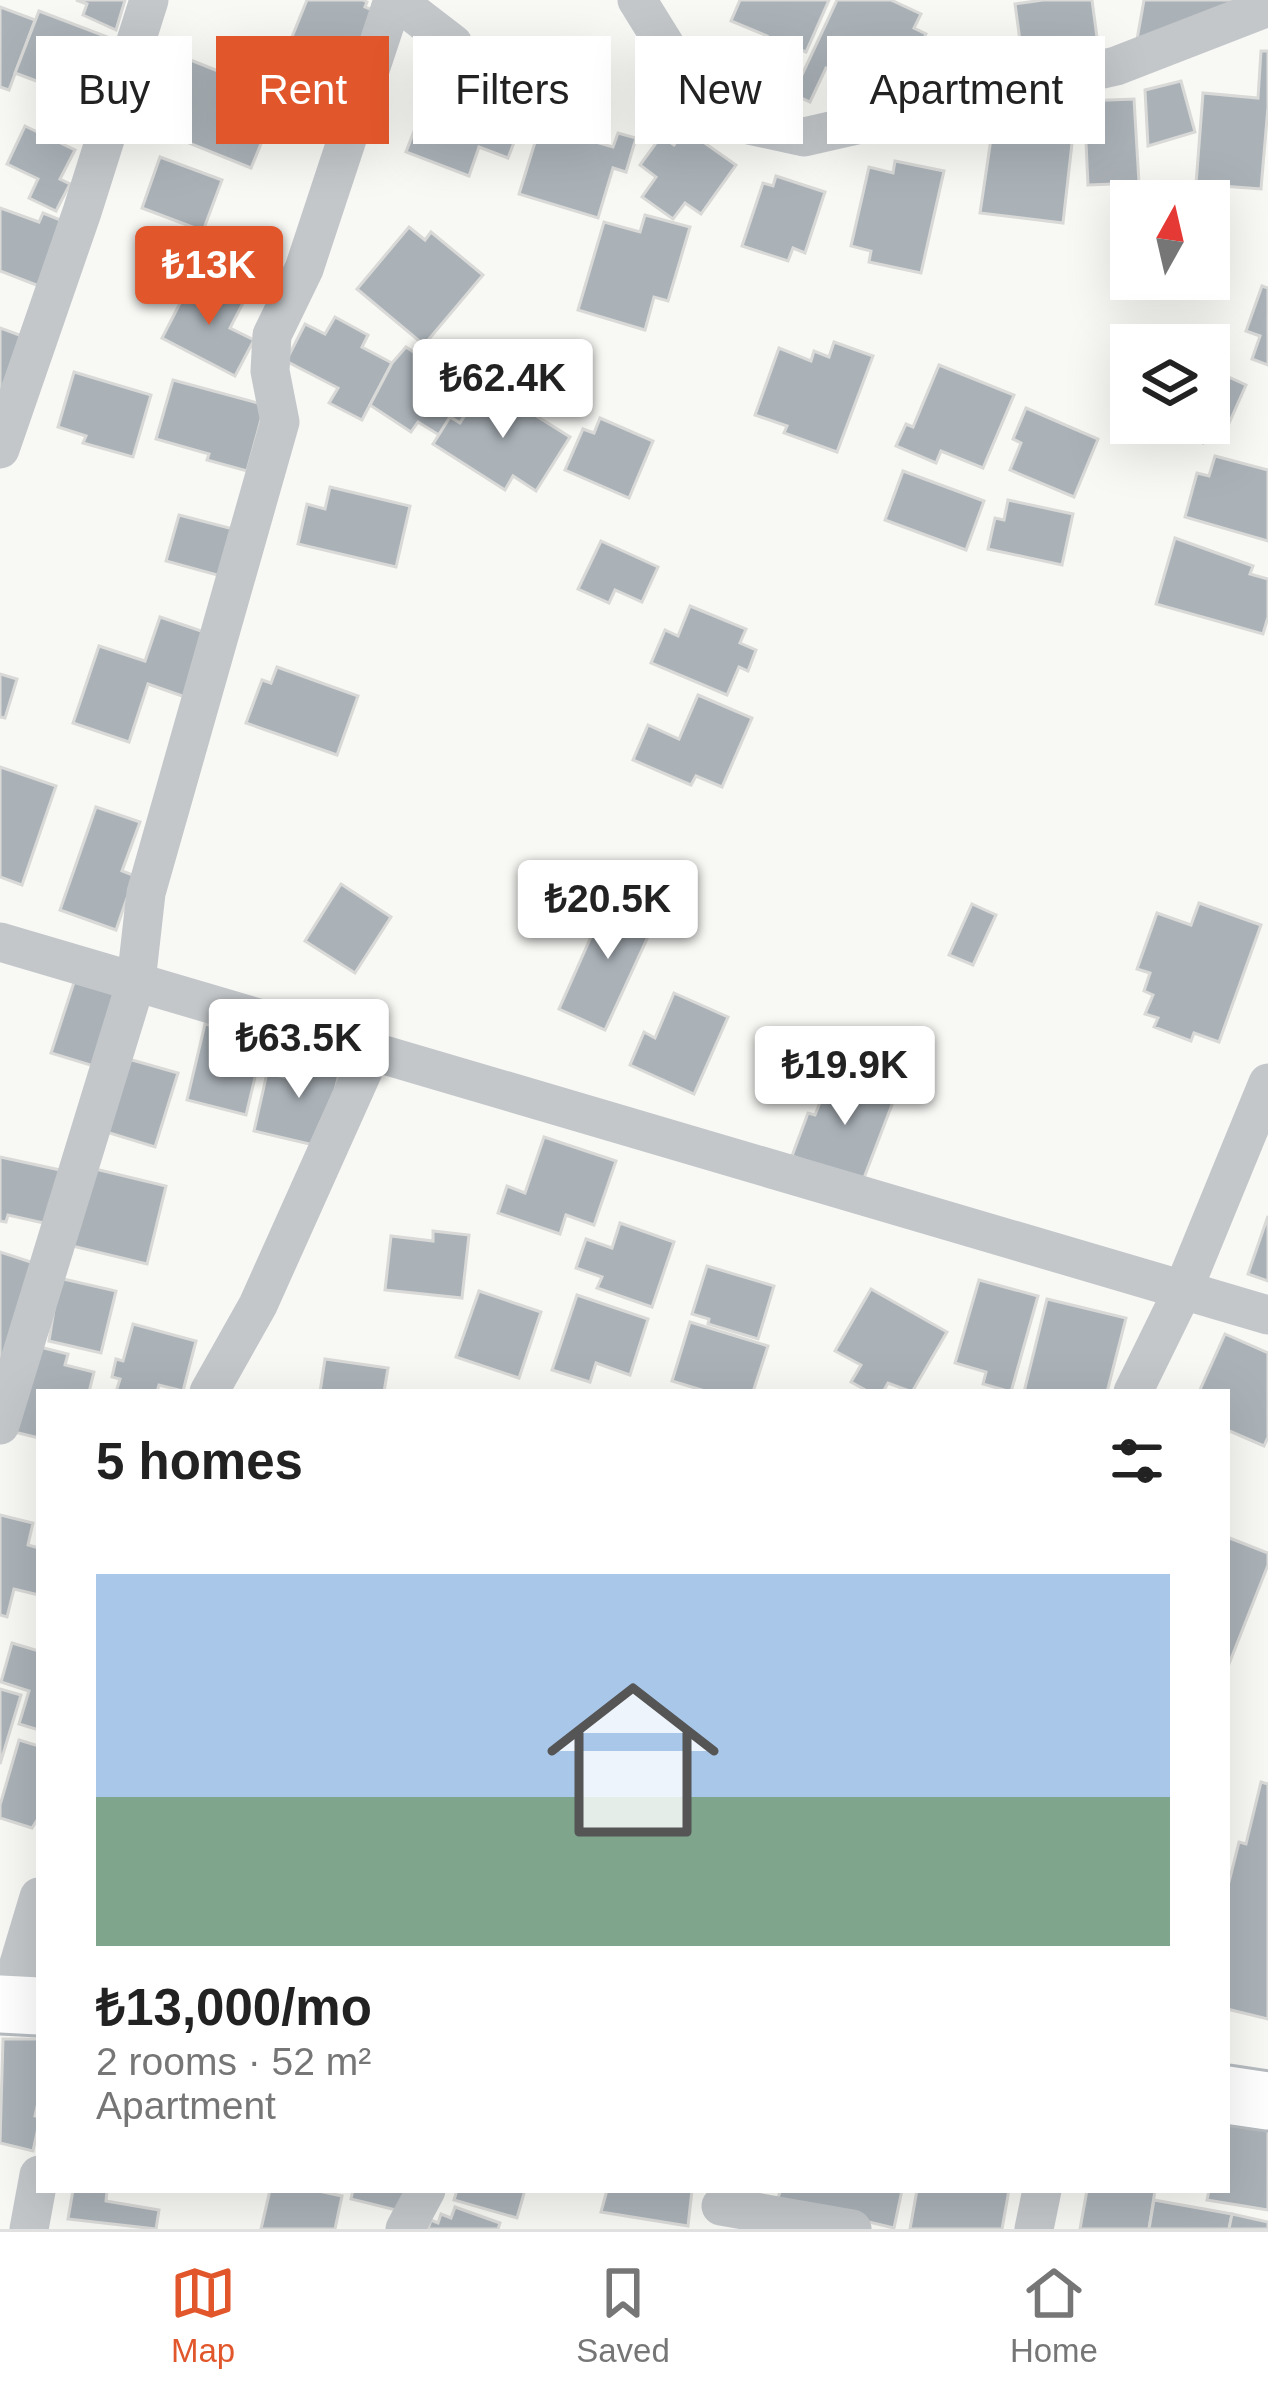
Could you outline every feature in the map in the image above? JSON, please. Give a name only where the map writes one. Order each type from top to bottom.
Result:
[{"type":"street","points":[[0,449],[82,212],[148,0]]},
{"type":"street","points":[[0,1425],[136,982],[146,892],[280,422],[270,371],[272,335],[304,269],[394,0],[442,36]]},
{"type":"street","points":[[637,0],[696,95],[745,124],[803,137],[1116,66],[1268,7]]},
{"type":"street","points":[[0,942],[1268,1315]]},
{"type":"street","points":[[211,1389],[258,1305],[370,1053]]},
{"type":"street","points":[[1134,1389],[1254,1149],[1268,1083]]},
{"type":"street","points":[[15,2005],[36,1910]]},
{"type":"street","points":[[1230,2095],[1268,2101]]},
{"type":"street","points":[[29,2229],[36,2191]]},
{"type":"street","points":[[405,2229],[424,2193]]},
{"type":"street","points":[[1034,2229],[1041,2193]]},
{"type":"street","points":[[720,2208],[852,2229]]},
{"type":"building","points":[[76,0],[125,0],[116,30],[83,15],[87,4]]},
{"type":"building","points":[[307,0],[363,0],[365,7],[380,13],[364,36],[292,36]]},
{"type":"building","points":[[740,0],[829,0],[806,52],[803,36],[767,36],[731,21]]},
{"type":"building","points":[[837,0],[891,0],[921,14],[914,28],[925,36],[827,36],[827,68],[810,102],[803,99],[803,73]]},
{"type":"building","points":[[1092,0],[1097,36],[1019,36],[1015,4]]},
{"type":"building","points":[[1144,0],[1237,0],[1136,45]]},
{"type":"building","points":[[0,7],[35,20],[9,90],[0,87]]},
{"type":"building","points":[[39,11],[105,36],[36,36],[36,81],[15,73]]},
{"type":"building","points":[[1261,51],[1268,51],[1261,189],[1230,187],[1230,180],[1196,180],[1203,93],[1258,98]]},
{"type":"building","points":[[192,61],[216,70],[216,144],[261,144],[251,168],[191,144]]},
{"type":"building","points":[[1181,81],[1195,132],[1148,146],[1145,90]]},
{"type":"building","points":[[1134,99],[1139,180],[1088,185],[1086,144],[1105,144],[1105,100]]},
{"type":"building","points":[[25,126],[36,131],[36,144],[62,144],[75,150],[60,179],[70,184],[56,211],[29,198],[38,179],[7,164]]},
{"type":"building","points":[[618,133],[635,138],[626,172],[613,168],[598,218],[519,194],[534,144],[613,147]]},
{"type":"building","points":[[413,134],[413,144],[513,144],[508,158],[479,147],[469,176],[406,152]]},
{"type":"building","points":[[655,144],[706,144],[736,165],[701,214],[685,203],[673,219],[642,197],[656,177],[640,165]]},
{"type":"building","points":[[990,144],[1072,144],[1063,223],[980,213]]},
{"type":"building","points":[[160,157],[222,180],[203,231],[142,208]]},
{"type":"building","points":[[895,161],[944,171],[921,273],[869,262],[871,251],[851,246],[869,167],[893,173]]},
{"type":"building","points":[[776,176],[825,192],[805,253],[793,248],[788,261],[742,246],[763,183],[773,186]]},
{"type":"building","points":[[0,208],[39,222],[43,213],[63,221],[39,286],[0,271]]},
{"type":"building","points":[[645,215],[690,227],[668,301],[654,297],[645,330],[578,310],[604,222],[640,232]]},
{"type":"building","points":[[409,227],[425,240],[431,232],[483,275],[424,345],[357,289]]},
{"type":"building","points":[[192,280],[244,301],[230,328],[254,340],[235,376],[162,338]]},
{"type":"building","points":[[1262,286],[1268,288],[1268,365],[1252,359],[1260,336],[1246,331]]},
{"type":"building","points":[[335,317],[368,335],[362,347],[392,363],[362,420],[329,403],[338,388],[286,361],[305,324],[325,334]]},
{"type":"building","points":[[0,328],[22,336],[5,389],[0,387]]},
{"type":"building","points":[[834,342],[873,356],[837,452],[784,433],[787,426],[755,415],[779,348],[811,361],[814,351],[829,357]]},
{"type":"building","points":[[406,347],[478,394],[460,423],[450,417],[439,435],[418,422],[411,432],[370,405]]},
{"type":"building","points":[[939,365],[1014,395],[983,468],[941,451],[936,463],[896,446],[906,424],[913,427]]},
{"type":"building","points":[[74,372],[151,395],[133,457],[83,443],[86,436],[58,427]]},
{"type":"building","points":[[1230,378],[1246,385],[1230,421]]},
{"type":"building","points":[[173,380],[265,405],[247,471],[156,439]]},
{"type":"building","points":[[485,384],[570,437],[536,491],[513,476],[505,490],[433,444],[450,417],[460,423]]},
{"type":"building","points":[[1026,408],[1098,439],[1074,497],[1010,470],[1021,443],[1013,439]]},
{"type":"building","points":[[600,418],[653,441],[629,498],[565,470],[583,429],[594,433]]},
{"type":"building","points":[[1215,456],[1268,470],[1268,541],[1185,517],[1197,473],[1209,476]]},
{"type":"building","points":[[903,471],[984,501],[966,550],[885,520]]},
{"type":"building","points":[[330,487],[410,506],[396,567],[298,544],[307,504],[325,509]]},
{"type":"building","points":[[1008,500],[1073,514],[1062,565],[988,549],[995,518],[1004,520]]},
{"type":"building","points":[[179,515],[241,531],[228,578],[166,561]]},
{"type":"building","points":[[1175,538],[1253,566],[1250,574],[1268,579],[1263,634],[1156,604]]},
{"type":"building","points":[[601,541],[658,567],[642,602],[615,590],[609,603],[578,589]]},
{"type":"building","points":[[690,606],[746,629],[740,643],[756,650],[748,671],[739,667],[727,695],[651,663],[665,630],[678,636]]},
{"type":"building","points":[[160,617],[210,634],[188,698],[148,684],[129,742],[73,723],[99,646],[145,661]]},
{"type":"building","points":[[277,667],[358,696],[337,755],[246,723],[262,680],[271,683]]},
{"type":"building","points":[[0,674],[17,679],[5,718],[0,717]]},
{"type":"building","points":[[698,695],[752,718],[722,787],[696,776],[691,785],[633,760],[648,725],[679,739]]},
{"type":"building","points":[[0,767],[56,786],[22,885],[0,877]]},
{"type":"building","points":[[96,807],[140,822],[122,871],[143,879],[127,898],[116,930],[60,910]]},
{"type":"building","points":[[341,884],[391,917],[355,973],[305,941]]},
{"type":"building","points":[[610,894],[658,915],[605,1030],[559,1009]]},
{"type":"building","points":[[1199,903],[1261,925],[1219,1042],[1194,1033],[1191,1041],[1154,1027],[1158,1018],[1145,1014],[1153,995],[1144,991],[1150,973],[1137,969],[1157,913],[1191,925]]},
{"type":"building","points":[[972,904],[996,915],[973,965],[949,955]]},
{"type":"building","points":[[78,970],[127,985],[100,1068],[51,1053]]},
{"type":"building","points":[[674,993],[728,1017],[694,1094],[630,1065],[644,1032],[655,1038]]},
{"type":"building","points":[[205,1024],[241,1032],[238,1042],[262,1048],[246,1115],[187,1100]]},
{"type":"building","points":[[289,1054],[341,1065],[322,1147],[254,1131],[267,1073],[284,1077]]},
{"type":"building","points":[[125,1058],[178,1073],[155,1147],[103,1131]]},
{"type":"building","points":[[830,1077],[857,1087],[860,1080],[896,1094],[862,1183],[792,1156],[808,1113],[815,1115]]},
{"type":"building","points":[[544,1137],[616,1161],[594,1225],[566,1215],[560,1234],[498,1213],[507,1186],[525,1193]]},
{"type":"building","points":[[0,1157],[60,1170],[48,1224],[8,1215],[6,1222],[0,1221]]},
{"type":"building","points":[[87,1167],[166,1186],[147,1264],[68,1245]]},
{"type":"building","points":[[1268,1216],[1268,1281],[1248,1274]]},
{"type":"building","points":[[620,1223],[674,1242],[652,1307],[597,1288],[602,1277],[576,1268],[586,1239],[612,1248]]},
{"type":"building","points":[[433,1231],[469,1235],[462,1298],[385,1290],[391,1236],[433,1241]]},
{"type":"building","points":[[0,1252],[40,1265],[0,1371]]},
{"type":"building","points":[[707,1266],[774,1286],[758,1339],[708,1324],[709,1319],[692,1314]]},
{"type":"building","points":[[59,1278],[116,1291],[101,1353],[49,1341]]},
{"type":"building","points":[[979,1280],[1038,1296],[1012,1389],[983,1384],[986,1372],[955,1363]]},
{"type":"building","points":[[871,1289],[947,1332],[914,1389],[888,1383],[885,1389],[864,1389],[851,1382],[861,1365],[835,1351]]},
{"type":"building","points":[[479,1291],[541,1312],[519,1378],[456,1357]]},
{"type":"building","points":[[577,1295],[648,1319],[630,1375],[596,1363],[590,1382],[552,1370]]},
{"type":"building","points":[[1047,1299],[1126,1318],[1108,1389],[1025,1389]]},
{"type":"building","points":[[690,1322],[768,1346],[754,1389],[698,1389],[672,1381]]},
{"type":"building","points":[[133,1324],[196,1341],[184,1389],[159,1385],[158,1389],[117,1389],[120,1379],[112,1377],[116,1359],[123,1361]]},
{"type":"building","points":[[1225,1334],[1268,1353],[1268,1437],[1264,1446],[1230,1431],[1230,1389],[1200,1389]]},
{"type":"building","points":[[32,1345],[68,1354],[65,1365],[94,1372],[90,1389],[36,1389],[36,1437],[10,1431]]},
{"type":"building","points":[[325,1359],[388,1368],[384,1389],[320,1389]]},
{"type":"building","points":[[0,1515],[33,1523],[28,1545],[36,1547],[36,1594],[14,1589],[7,1617],[0,1615]]},
{"type":"building","points":[[1230,1538],[1268,1553],[1268,1565],[1230,1661]]},
{"type":"building","points":[[12,1643],[36,1650],[36,1729],[19,1724],[29,1691],[1,1682]]},
{"type":"building","points":[[0,1689],[21,1695],[0,1764]]},
{"type":"building","points":[[19,1740],[36,1745],[36,1822],[32,1828],[0,1818]]},
{"type":"building","points":[[1261,1782],[1268,1784],[1268,2019],[1230,2010],[1230,1878],[1239,1842],[1246,1844]]},
{"type":"building","points":[[3,2039],[36,2039],[33,2151],[0,2143]]},
{"type":"building","points":[[1230,2114],[1268,2120],[1268,2210],[1207,2200],[1208,2193],[1230,2193]]},
{"type":"building","points":[[72,2193],[107,2193],[106,2201],[159,2210],[156,2229],[68,2219]]},
{"type":"building","points":[[269,2193],[342,2196],[335,2229],[261,2229]]},
{"type":"building","points":[[352,2193],[406,2193],[400,2211],[351,2199]]},
{"type":"building","points":[[456,2193],[524,2193],[517,2218],[454,2200]]},
{"type":"building","points":[[606,2193],[692,2193],[688,2226],[601,2212]]},
{"type":"building","points":[[780,2193],[901,2193],[894,2228],[777,2200]]},
{"type":"building","points":[[916,2193],[1008,2193],[1002,2229],[910,2229]]},
{"type":"building","points":[[1086,2193],[1155,2193],[1149,2229],[1080,2229]]},
{"type":"building","points":[[1154,2200],[1232,2214],[1229,2229],[1149,2229]]},
{"type":"building","points":[[455,2207],[500,2223],[498,2229],[428,2229],[431,2220],[438,2223],[441,2214],[451,2218]]},
{"type":"building","points":[[1232,2214],[1268,2222],[1268,2229],[1229,2229]]}]
